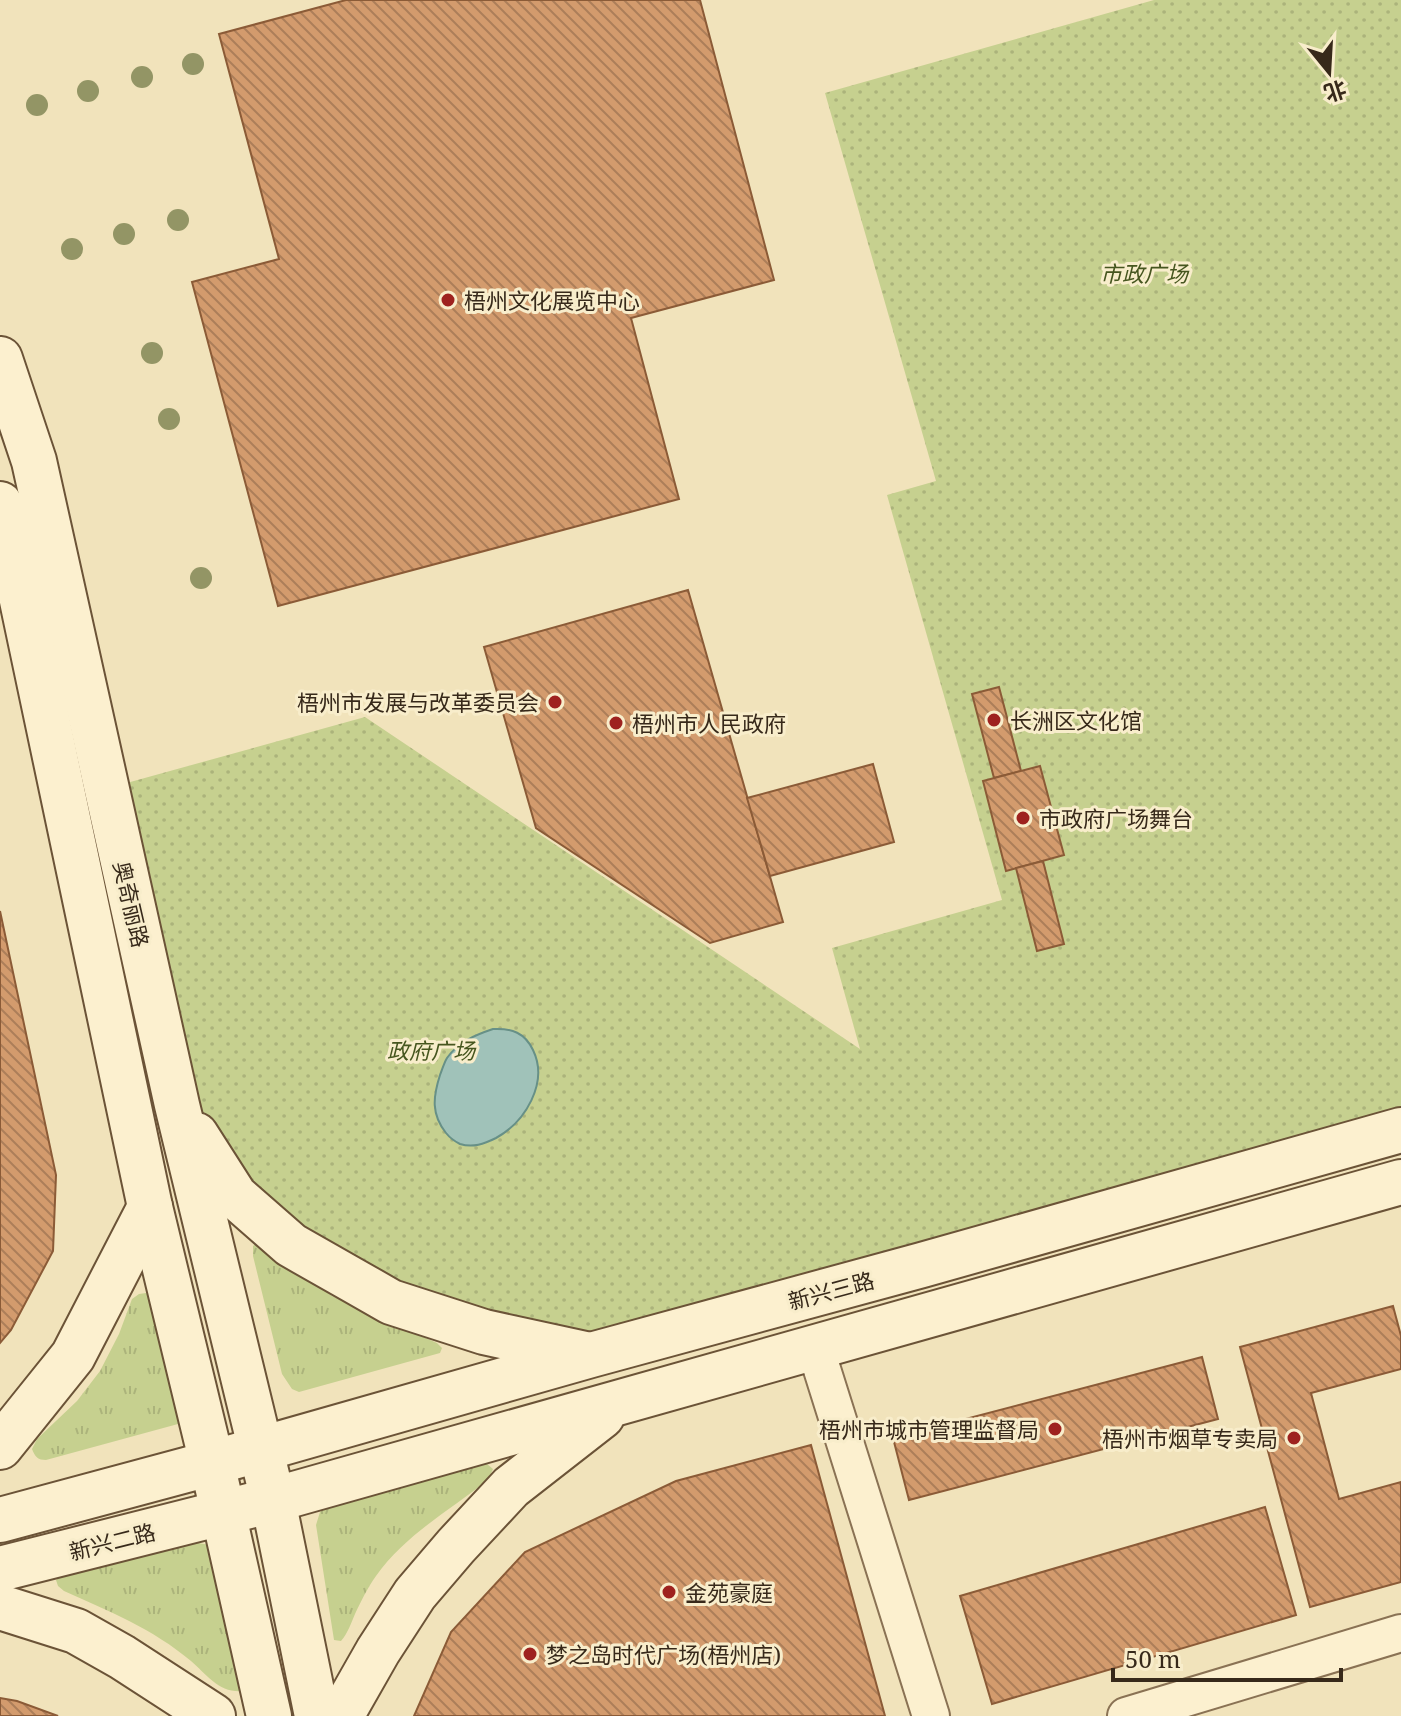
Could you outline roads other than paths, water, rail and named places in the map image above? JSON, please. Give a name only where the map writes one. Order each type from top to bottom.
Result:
[{"type":"main road","name":"奥奇丽路","points":[[0,359],[34,461],[177,1105],[261,1449]]},
{"type":"main road","name":"奥奇丽路","points":[[0,504],[150,1207],[212,1463]]},
{"type":"main road","points":[[177,1105],[235,1196],[291,1245],[391,1302],[484,1332],[591,1355]]},
{"type":"main road","name":"新兴三路","points":[[261,1449],[1401,1130]]},
{"type":"main road","points":[[273,1500],[1401,1182]]},
{"type":"main road","points":[[0,1447],[73,1356],[150,1207]]},
{"type":"main road","points":[[341,1716],[415,1594],[456,1546],[511,1487],[620,1402]]},
{"type":"main road","points":[[0,1520],[261,1449],[317,1716]]},
{"type":"main road","points":[[212,1463],[269,1716]]},
{"type":"main road","name":"新兴二路","points":[[0,1569],[273,1500]]},
{"type":"main road","points":[[0,1607],[76,1631],[213,1716]]},
{"type":"street","points":[[815,1347],[931,1716]]},
{"type":"street","points":[[1126,1716],[1401,1633]]},
{"type":"water","points":[[493,1029],[517,1033],[530,1044],[537,1063],[536,1088],[525,1112],[507,1131],[483,1144],[460,1144],[448,1135],[438,1119],[435,1098],[438,1083],[451,1052],[462,1043]]},
{"type":"place","name":"梧州文化展览中心","points":[[448,300]]},
{"type":"place","name":"梧州市发展与改革委员会","points":[[555,702]]},
{"type":"place","name":"长洲区文化馆","points":[[994,720]]},
{"type":"place","name":"梧州市人民政府","points":[[616,723]]},
{"type":"place","name":"市政府广场舞台","points":[[1023,818]]},
{"type":"place","name":"梧州市城市管理监督局","points":[[1055,1429]]},
{"type":"place","name":"梧州市烟草专卖局","points":[[1294,1438]]},
{"type":"place","name":"金苑豪庭","points":[[669,1592]]},
{"type":"place","name":"梦之岛时代广场(梧州店)","points":[[530,1654]]},
{"type":"park label","name":"市政广场","points":[[1144,273]]},
{"type":"park label","name":"政府广场","points":[[431,1050]]}]
